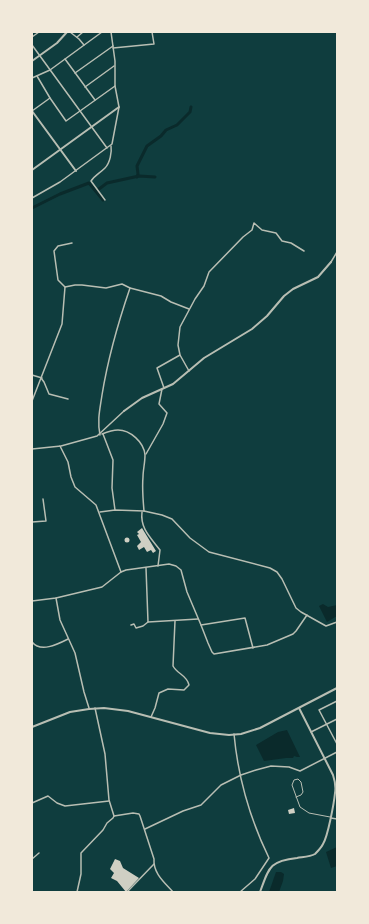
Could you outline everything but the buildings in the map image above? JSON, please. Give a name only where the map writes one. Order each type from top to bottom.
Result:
[{"type":"street","points":[[32,37],[39,32]]},
{"type":"street","points":[[32,61],[57,43],[67,32]]},
{"type":"street","points":[[70,32],[84,45]]},
{"type":"street","points":[[77,37],[83,32]]},
{"type":"street","points":[[32,78],[50,70],[102,32]]},
{"type":"street","points":[[105,200],[91,182],[95,175],[107,165],[110,157],[119,107],[115,86],[111,32]]},
{"type":"street","points":[[75,73],[113,47],[154,44],[152,32]]},
{"type":"street","points":[[32,45],[107,148]]},
{"type":"street","points":[[65,59],[95,100]]},
{"type":"street","points":[[85,87],[114,66]]},
{"type":"street","points":[[37,76],[66,121],[115,86]]},
{"type":"street","points":[[50,98],[32,111],[76,171]]},
{"type":"street","points":[[32,170],[119,107]]},
{"type":"street","points":[[32,198],[60,182],[111,146]]},
{"type":"street","points":[[189,371],[180,355],[178,345],[180,327],[189,309],[204,286],[209,272],[243,237],[252,230],[254,223],[262,230],[276,233],[282,241],[291,243],[304,251]]},
{"type":"street","points":[[32,401],[62,324],[65,287],[58,280],[54,251],[58,246],[72,243]]},
{"type":"street","points":[[101,434],[124,411],[142,398],[163,389],[178,380],[213,352],[252,329],[267,316],[284,296],[294,289],[318,277],[331,262],[337,252]]},
{"type":"street","points":[[65,287],[75,285],[106,288],[120,284],[162,296],[171,302],[189,309]]},
{"type":"street","points":[[115,510],[112,488],[113,460],[101,434],[99,413],[108,360],[130,288]]},
{"type":"street","points":[[145,455],[150,449],[167,413],[159,404],[163,389],[157,368],[180,355]]},
{"type":"street","points":[[32,375],[41,378],[49,394],[68,399]]},
{"type":"street","points":[[32,448],[60,446],[118,430],[132,434],[139,441],[145,455],[142,478],[143,511],[141,519],[144,528],[160,550],[158,566]]},
{"type":"street","points":[[60,446],[68,462],[75,487],[94,502],[100,512],[121,572]]},
{"type":"street","points":[[32,522],[46,521],[43,498]]},
{"type":"street","points":[[100,512],[115,510],[143,511],[168,517],[190,538],[209,552],[270,568],[277,572],[296,608],[326,626],[337,622]]},
{"type":"street","points":[[32,638],[32,600],[56,598],[102,587],[121,572],[126,570],[173,564],[181,570],[187,592],[213,653],[216,654],[267,645],[296,631],[307,615]]},
{"type":"street","points":[[146,568],[148,622]]},
{"type":"street","points":[[56,598],[60,620],[75,653],[89,709]]},
{"type":"street","points":[[201,625],[245,618],[253,648]]},
{"type":"street","points":[[131,625],[134,624],[136,628],[143,626],[148,622],[198,619]]},
{"type":"street","points":[[151,717],[159,693],[168,689],[184,690],[189,684],[187,679],[172,666],[175,621]]},
{"type":"street","points":[[32,642],[37,646],[48,647],[69,638]]},
{"type":"street","points":[[32,727],[63,715],[95,708],[121,710],[210,733],[234,734],[260,728],[337,688]]},
{"type":"street","points":[[337,701],[319,710],[337,744]]},
{"type":"street","points":[[95,708],[105,754],[109,800],[114,816]]},
{"type":"street","points":[[260,892],[267,872],[276,863],[286,859],[309,856],[318,851],[324,843],[330,818],[335,794],[333,775],[299,708]]},
{"type":"street","points":[[311,732],[337,719]]},
{"type":"street","points":[[234,734],[236,754],[250,812],[269,858],[255,879],[240,892]]},
{"type":"street","points":[[145,830],[183,811],[201,805],[221,785],[241,775],[271,766],[289,767],[300,770],[337,752]]},
{"type":"street","points":[[32,803],[48,796],[57,803],[65,806],[109,800]]},
{"type":"street","points":[[77,892],[81,874],[81,853],[104,830],[107,823],[114,816],[133,813],[139,814],[158,874],[173,892]]},
{"type":"street","points":[[330,818],[337,819]]},
{"type":"street","points":[[32,858],[39,854]]},
{"type":"street","points":[[127,892],[154,864]]},
{"type":"lane","points":[[296,797],[303,792],[301,782],[298,779],[294,780],[292,784],[298,805],[304,811],[330,818]]},
{"type":"water","points":[[323,604],[328,607],[337,605],[337,616],[327,622],[319,606]]},
{"type":"water","points":[[287,730],[300,757],[294,756],[293,758],[264,761],[256,745],[278,732]]},
{"type":"water","points":[[337,847],[337,866],[331,868],[326,852]]},
{"type":"water","points":[[276,872],[281,872],[284,874],[283,881],[279,892],[269,892]]},
{"type":"waterway","points":[[137,177],[137,166],[147,146],[161,136],[166,130],[177,125],[190,112],[191,107]]},
{"type":"waterway","points":[[99,189],[107,183],[139,176],[155,177]]},
{"type":"waterway","points":[[32,208],[60,194],[89,183],[103,200]]}]
